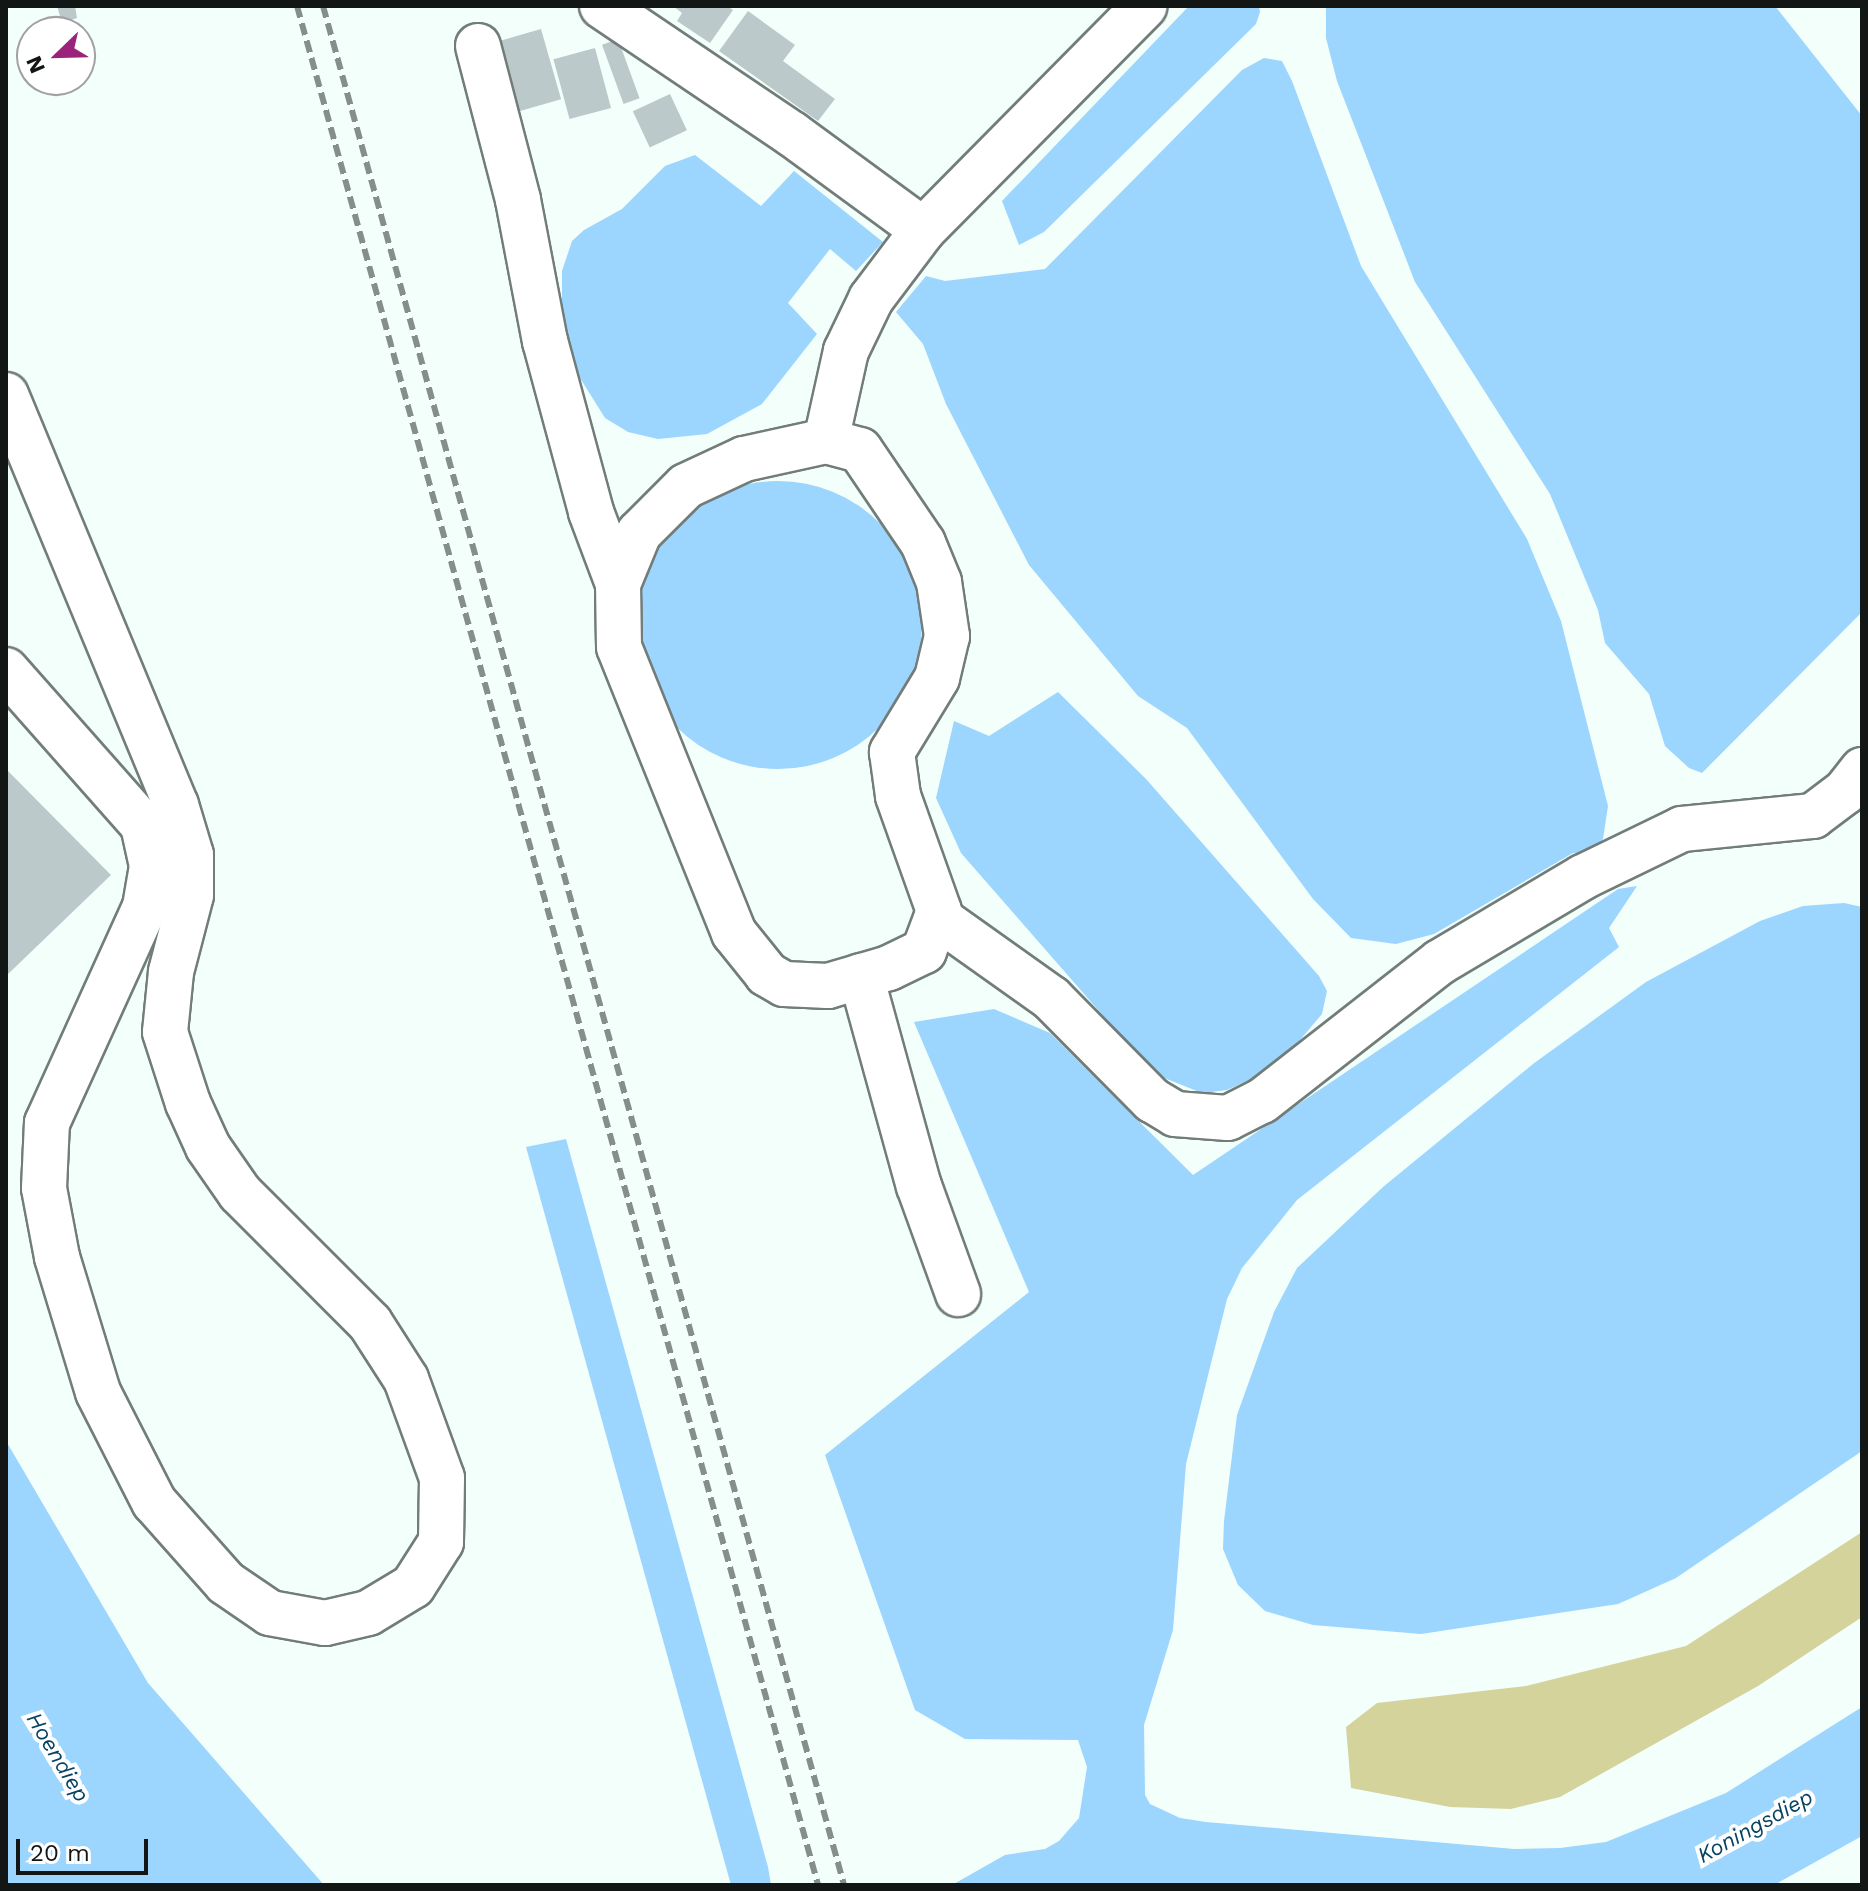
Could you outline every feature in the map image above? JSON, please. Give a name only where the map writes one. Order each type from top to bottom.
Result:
[{"type":"lane","points":[[602,6],[792,134],[923,230]]},
{"type":"lane","points":[[826,441],[846,351],[871,299],[923,230],[1096,62],[1145,6]]},
{"type":"lane","points":[[478,46],[518,200],[545,341],[591,512],[618,584],[619,647],[734,933],[767,974],[784,984],[828,986],[924,951],[937,917]]},
{"type":"lane","points":[[6,395],[176,805],[191,855],[191,895],[171,972],[165,1032],[188,1103],[208,1147],[240,1193],[370,1323],[406,1379],[442,1478],[441,1542],[413,1586],[368,1613],[325,1623],[270,1613],[226,1583],[154,1502],[98,1392],[57,1257],[44,1188],[47,1123],[133,936],[152,866],[143,825],[6,670]]},
{"type":"lane","points":[[618,584],[639,533],[686,486],[744,459],[826,441],[860,450],[923,543],[939,582],[947,636],[937,678],[892,752],[898,796],[937,917],[1051,998],[1152,1100],[1175,1114],[1228,1118],[1286,1084],[1429,969],[1595,870],[1682,829],[1813,816],[1856,792]]},
{"type":"lane","points":[[861,976],[919,1186],[958,1294]]},
{"type":"shaded area","points":[[1862,1532],[1862,1617],[1758,1686],[1560,1797],[1511,1809],[1450,1807],[1351,1788],[1346,1727],[1377,1703],[1526,1686],[1686,1646]]},
{"type":"water","points":[[1189,6],[1259,6],[1260,12],[1256,24],[1044,232],[1019,245],[1002,201]]},
{"type":"water","points":[[1775,6],[1862,116],[1862,612],[1702,773],[1689,768],[1665,746],[1649,694],[1605,643],[1598,610],[1550,494],[1415,282],[1337,81],[1326,38],[1326,8]]},
{"type":"water","points":[[1264,58],[1282,61],[1292,81],[1361,266],[1527,539],[1561,621],[1608,806],[1603,839],[1591,853],[1573,853],[1434,934],[1396,944],[1351,938],[1313,899],[1187,728],[1138,696],[1029,565],[946,404],[923,344],[896,312],[926,276],[945,281],[1045,269],[1242,70]]},
{"type":"water","points":[[695,155],[761,206],[794,171],[883,242],[856,271],[830,249],[788,303],[817,334],[762,404],[707,434],[658,439],[628,432],[605,418],[575,370],[562,316],[562,271],[572,241],[584,230],[622,209],[665,166]]},
{"type":"water","points":[[778,481],[806,484],[846,498],[869,514],[889,534],[911,570],[919,597],[922,625],[919,653],[905,693],[889,716],[869,736],[833,758],[806,766],[778,769],[750,766],[710,752],[687,736],[667,716],[645,680],[637,653],[634,625],[637,597],[651,557],[667,534],[687,514],[723,492],[750,484]]},
{"type":"water","points":[[1058,692],[1146,779],[1319,976],[1327,991],[1322,1014],[1277,1067],[1227,1090],[1202,1093],[1154,1074],[961,853],[936,798],[954,721],[989,736]]},
{"type":"water","name":"Koningsdiep","points":[[1637,886],[1609,928],[1619,947],[1297,1200],[1242,1268],[1227,1299],[1186,1464],[1173,1630],[1144,1725],[1145,1795],[1150,1804],[1180,1818],[1206,1822],[1514,1849],[1560,1848],[1606,1842],[1726,1793],[1862,1707],[1862,1836],[1774,1885],[952,1885],[1005,1855],[1045,1849],[1059,1841],[1079,1818],[1087,1767],[1078,1740],[965,1739],[915,1710],[825,1455],[1029,1292],[914,1022],[994,1009],[1050,1033],[1193,1175],[1618,889]]},
{"type":"water","points":[[1844,903],[1862,907],[1862,1451],[1676,1578],[1618,1604],[1421,1634],[1313,1625],[1265,1611],[1238,1585],[1223,1549],[1224,1521],[1237,1415],[1274,1312],[1297,1268],[1383,1187],[1533,1064],[1646,982],[1760,921],[1803,906]]},
{"type":"water","points":[[566,1139],[771,1885],[731,1885],[526,1147]]},
{"type":"water","name":"Hoendiep","points":[[6,1441],[148,1683],[324,1885],[6,1885]]},
{"type":"building","points":[[57,6],[75,6],[77,16],[60,16]]},
{"type":"building","points":[[673,6],[727,6],[733,10],[710,43],[677,21],[682,13]]},
{"type":"building","points":[[748,11],[795,45],[783,61],[835,99],[818,121],[719,51]]},
{"type":"building","points":[[541,29],[561,99],[514,113],[494,43]]},
{"type":"building","points":[[618,39],[640,98],[624,104],[602,45]]},
{"type":"building","points":[[595,48],[611,108],[570,119],[553,59]]},
{"type":"building","points":[[670,94],[687,130],[650,148],[633,111]]},
{"type":"building","points":[[6,769],[111,875],[6,976]]},
{"type":"railway","points":[[297,6],[818,1885]]},
{"type":"railway","points":[[323,6],[844,1885]]}]
